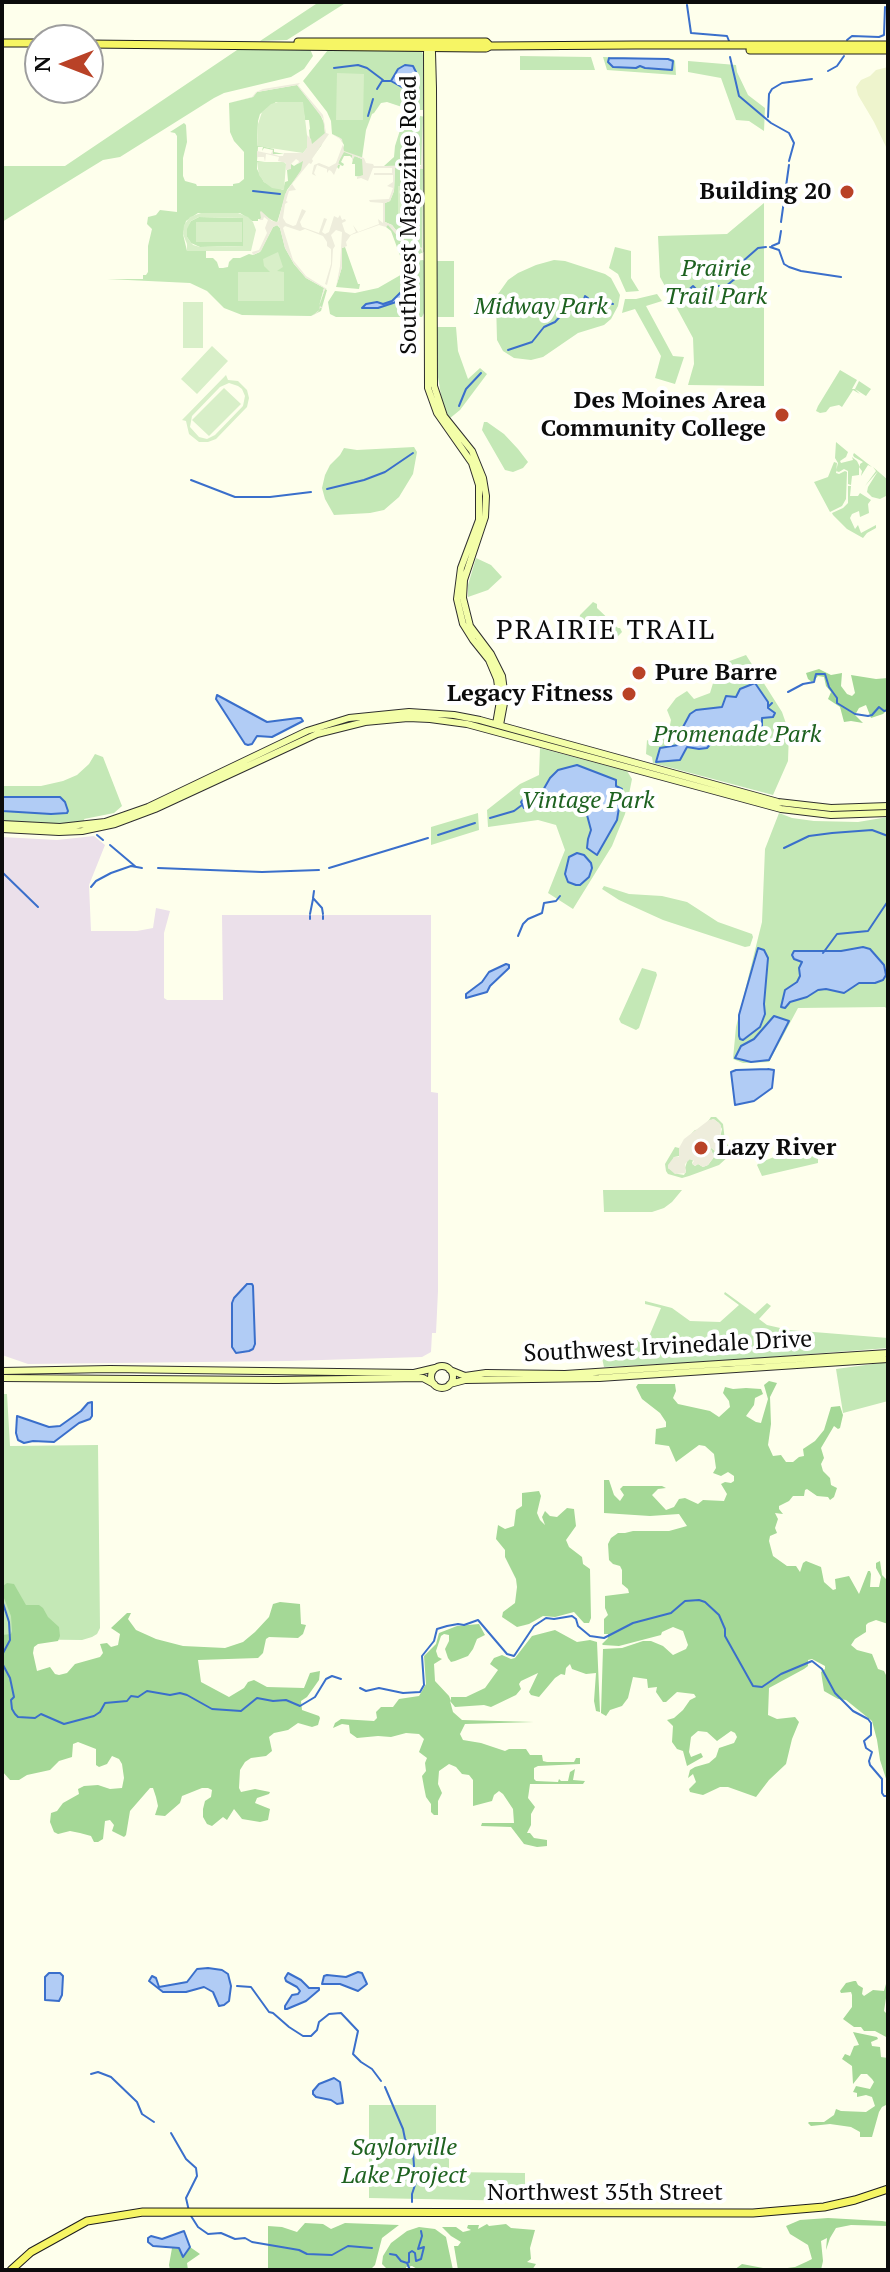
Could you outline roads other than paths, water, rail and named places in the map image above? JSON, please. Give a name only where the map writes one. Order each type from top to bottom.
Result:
[{"type":"main road","points":[[104,44],[486,42],[490,46]]},
{"type":"main road","points":[[2,43],[24,43]]},
{"type":"main road","points":[[282,45],[888,48]]},
{"type":"main road","name":"Southwest Magazine Road","points":[[430,48],[433,76],[434,386],[444,416],[472,451],[483,478],[485,517],[464,580],[463,598],[470,626],[493,656],[502,676],[505,698],[498,725]]},
{"type":"main road","points":[[2,827],[60,827],[114,819],[148,807],[294,736],[349,718],[379,713],[423,712],[469,717],[777,805],[831,815],[888,813]]},
{"type":"main road","points":[[2,827],[26,832],[67,832],[115,824],[166,805],[303,739],[350,725],[393,719],[430,719],[467,724],[642,768]]},
{"type":"main road","points":[[714,789],[749,795],[777,805],[839,808],[888,806]]},
{"type":"main road","name":"Southwest Irvinedale Drive","points":[[2,1378],[423,1378],[441,1387],[465,1380],[563,1380],[888,1356]]},
{"type":"main road","name":"Southwest Irvinedale Drive","points":[[2,1371],[110,1369],[420,1373],[444,1366],[465,1376],[756,1365]]},
{"type":"main road","points":[[434,1384],[432,1376],[435,1368]]},
{"type":"main road","points":[[450,1370],[453,1375],[450,1384]]},
{"type":"main road","name":"Northwest 35th Street","points":[[11,2270],[31,2252],[80,2224],[143,2212],[771,2212],[831,2205],[888,2189]]},
{"type":"water","points":[[609,58],[668,59],[673,61],[672,70],[613,67],[608,62]]},
{"type":"water","points":[[405,65],[413,66],[416,72],[415,81],[407,90],[391,81],[398,69]]},
{"type":"water","points":[[408,283],[415,286],[411,292],[414,298],[412,307],[405,309],[396,302],[378,308],[362,308],[366,304],[392,301],[401,292],[407,291]]},
{"type":"water","points":[[755,683],[768,702],[768,708],[775,713],[773,717],[762,718],[762,727],[747,729],[740,740],[718,735],[707,748],[687,747],[680,760],[656,762],[660,748],[684,741],[683,727],[690,714],[696,710],[722,707],[726,696],[736,697],[740,689]]},
{"type":"water","points":[[217,695],[267,722],[298,718],[303,721],[272,737],[257,736],[248,745],[216,699]]},
{"type":"water","points":[[577,765],[616,780],[616,786],[622,789],[617,820],[597,855],[587,848],[591,830],[587,815],[589,797],[584,794],[574,796],[565,808],[548,802],[524,808],[521,802],[529,791],[542,792],[558,770]]},
{"type":"water","points":[[2,797],[60,797],[68,811],[51,814],[2,811]]},
{"type":"water","points":[[577,853],[584,855],[592,868],[589,877],[580,885],[568,882],[565,874],[569,857]]},
{"type":"water","points":[[863,947],[870,949],[884,965],[886,975],[883,980],[859,983],[844,993],[818,990],[790,1002],[785,1008],[781,1007],[785,990],[800,976],[802,962],[794,959],[794,951],[841,951]]},
{"type":"water","points":[[758,948],[764,950],[768,958],[765,1014],[760,1027],[743,1040],[739,1036],[739,1015]]},
{"type":"water","points":[[506,964],[509,968],[487,992],[466,998],[466,994],[489,972]]},
{"type":"water","points":[[774,1016],[789,1021],[769,1060],[751,1062],[735,1058],[741,1046],[754,1039]]},
{"type":"water","points":[[774,1070],[772,1088],[754,1101],[735,1105],[731,1072]]},
{"type":"water","points":[[247,1284],[253,1286],[255,1344],[249,1351],[236,1353],[232,1347],[232,1303]]},
{"type":"water","points":[[92,1402],[90,1419],[79,1423],[54,1442],[24,1443],[18,1440],[17,1416],[49,1427],[60,1426]]},
{"type":"water","points":[[208,1968],[228,1974],[231,1986],[229,2001],[224,2005],[219,2006],[213,1992],[204,1987],[186,1992],[163,1992],[149,1981],[152,1976],[156,1978],[159,1987],[187,1982],[197,1969]]},
{"type":"water","points":[[49,1973],[63,1976],[59,2001],[45,2000],[45,1977]]},
{"type":"water","points":[[288,1973],[309,1988],[319,1990],[306,2001],[285,2009],[292,1995],[300,1991],[286,1981]]},
{"type":"water","points":[[362,1973],[367,1984],[358,1991],[340,1984],[322,1984],[327,1975],[346,1977]]},
{"type":"water","points":[[334,2078],[340,2082],[343,2103],[337,2104],[313,2094],[319,2084]]},
{"type":"water","points":[[184,2231],[190,2247],[183,2257],[179,2248],[153,2246],[148,2242],[151,2236],[162,2239]]},
{"type":"waterway","points":[[687,5],[691,33],[727,36],[729,41]]},
{"type":"waterway","points":[[847,40],[852,36],[884,35],[885,7]]},
{"type":"waterway","points":[[828,71],[837,66],[844,56]]},
{"type":"waterway","points":[[730,57],[739,96],[771,123],[789,133],[794,143],[789,161]]},
{"type":"waterway","points":[[334,68],[358,65],[383,80]]},
{"type":"waterway","points":[[768,117],[772,89],[782,83],[812,79]]},
{"type":"waterway","points":[[377,89],[382,81],[391,81]]},
{"type":"waterway","points":[[407,90],[410,96]]},
{"type":"waterway","points":[[368,116],[373,99]]},
{"type":"waterway","points":[[781,222],[789,165]]},
{"type":"waterway","points":[[253,191],[280,194]]},
{"type":"waterway","points":[[772,246],[779,243],[781,231]]},
{"type":"waterway","points":[[676,296],[683,295],[693,286],[699,292],[704,286],[726,286],[736,278],[742,262],[758,248],[766,247]]},
{"type":"waterway","points":[[770,247],[779,250],[784,264],[789,267],[841,277]]},
{"type":"waterway","points":[[508,350],[532,342],[544,327],[555,322],[565,311],[582,305],[585,296],[591,304],[597,303],[600,298],[613,304]]},
{"type":"waterway","points":[[459,406],[466,389],[481,373]]},
{"type":"waterway","points":[[327,489],[385,472],[413,453]]},
{"type":"waterway","points":[[191,480],[235,497],[311,492]]},
{"type":"waterway","points":[[788,692],[814,682],[816,674],[825,674],[837,703],[855,714],[872,715],[879,707],[888,710]]},
{"type":"waterway","points":[[768,707],[772,703]]},
{"type":"waterway","points":[[490,818],[514,811],[522,805]]},
{"type":"waterway","points":[[438,835],[475,823]]},
{"type":"waterway","points":[[784,848],[809,836],[832,833],[872,830],[888,836]]},
{"type":"waterway","points":[[97,835],[103,840]]},
{"type":"waterway","points":[[329,868],[428,838]]},
{"type":"waterway","points":[[110,845],[136,867]]},
{"type":"waterway","points":[[91,887],[111,873],[131,866],[142,868]]},
{"type":"waterway","points":[[158,868],[262,872],[319,870]]},
{"type":"waterway","points":[[2,872],[38,907]]},
{"type":"waterway","points":[[314,891],[313,898],[323,914]]},
{"type":"waterway","points":[[518,936],[528,919],[542,913],[544,903],[556,901],[560,896]]},
{"type":"waterway","points":[[310,914],[313,899]]},
{"type":"waterway","points":[[823,953],[837,934],[868,931],[888,901]]},
{"type":"waterway","points":[[2,1600],[9,1622],[10,1640],[2,1655]]},
{"type":"waterway","points":[[360,1688],[366,1691],[379,1688],[403,1693],[420,1692],[424,1685],[422,1656],[434,1641],[437,1629],[447,1626],[478,1620],[507,1654],[514,1656],[534,1626],[546,1618],[572,1616],[590,1636],[604,1638],[633,1623],[671,1613],[685,1601],[699,1600],[719,1615],[725,1636],[753,1686],[762,1687],[781,1674],[812,1661],[822,1669],[835,1693],[871,1723],[871,1735],[864,1741],[866,1748],[872,1752],[870,1765],[882,1779],[882,1793],[888,1796]]},
{"type":"waterway","points":[[2,1663],[10,1678],[14,1697],[11,1700],[12,1709],[18,1717],[35,1718],[41,1714],[64,1724],[94,1716],[105,1703],[127,1701],[131,1696],[138,1697],[147,1691],[170,1695],[180,1693],[212,1709],[241,1711],[257,1698],[286,1700],[300,1706],[315,1697],[326,1679],[332,1676],[341,1679]]},
{"type":"waterway","points":[[237,1986],[251,1987],[269,2012],[303,2036],[311,2036],[319,2022],[329,2014],[341,2013],[358,2031],[353,2054],[381,2081]]},
{"type":"waterway","points":[[91,2074],[98,2072],[111,2077],[137,2102],[142,2114],[154,2122]]},
{"type":"waterway","points":[[385,2087],[413,2152],[412,2174],[416,2182],[412,2202]]},
{"type":"waterway","points":[[171,2133],[186,2159],[196,2168],[197,2176],[186,2198],[189,2211]]},
{"type":"waterway","points":[[191,2216],[198,2227],[208,2234],[221,2233],[235,2239],[245,2238],[307,2254],[332,2255],[348,2246],[372,2248]]},
{"type":"waterway","points":[[407,2263],[412,2251],[416,2261],[421,2259],[424,2247],[418,2249],[421,2231]]},
{"type":"waterway","points":[[390,2254],[407,2263],[410,2270]]},
{"type":"waterway","points":[[742,2270],[751,2270]]},
{"type":"place","name":"Building 20","points":[[847,192]]},
{"type":"place","name":"Des Moines Area Community College","points":[[782,415]]},
{"type":"place","name":"Pure Barre","points":[[639,673]]},
{"type":"place","name":"Legacy Fitness","points":[[629,694]]},
{"type":"place","name":"Lazy River","points":[[701,1148]]},
{"type":"district","name":"PRAIRIE TRAIL","points":[[606,631]]},
{"type":"park label","name":"Prairie Trail Park","points":[[716,283]]},
{"type":"park label","name":"Midway Park","points":[[541,307]]},
{"type":"park label","name":"Promenade Park","points":[[737,735]]},
{"type":"park label","name":"Vintage Park","points":[[588,801]]},
{"type":"park label","name":"Saylorville Lake Project","points":[[404,2162]]}]
